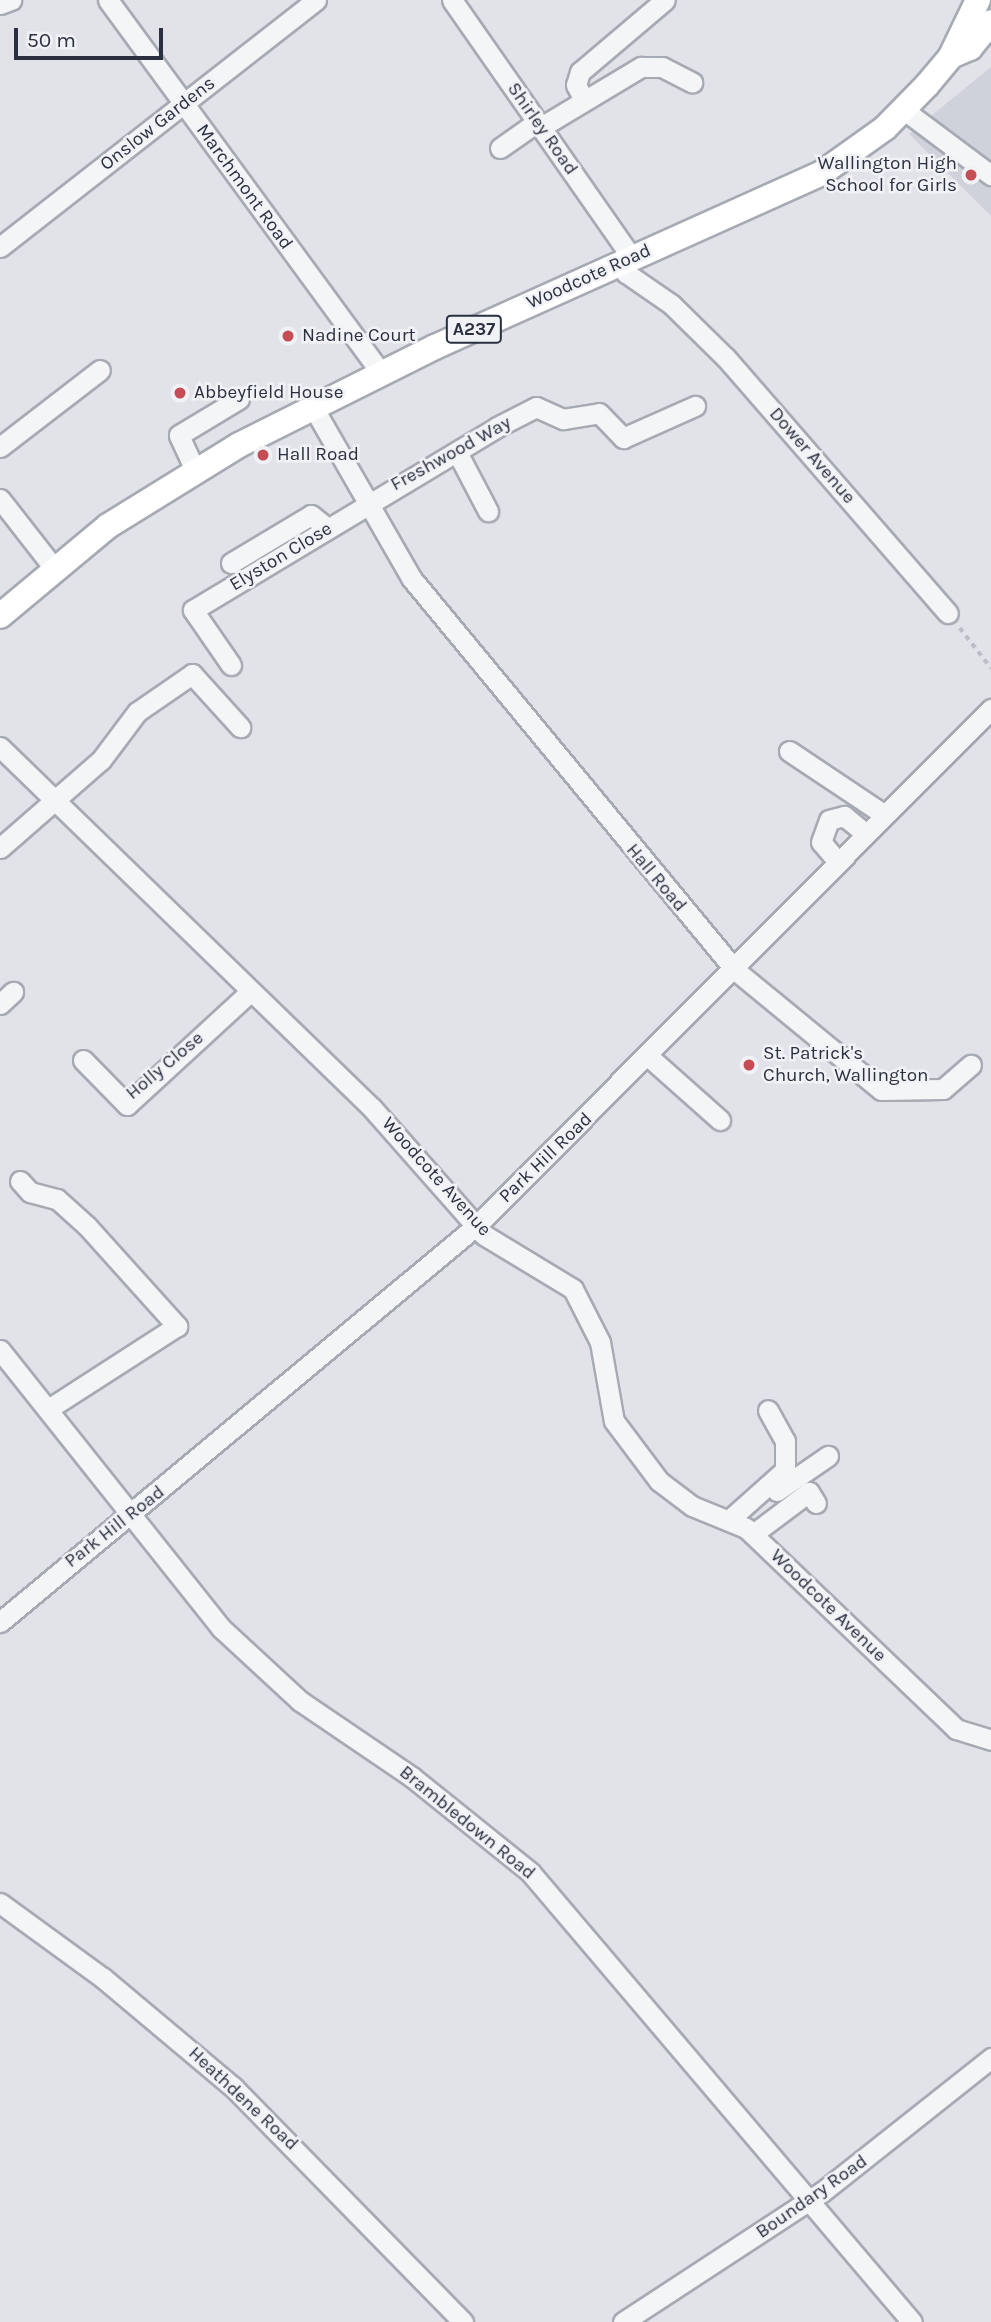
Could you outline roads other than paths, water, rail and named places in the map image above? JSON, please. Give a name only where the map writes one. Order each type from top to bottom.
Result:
[{"type":"main road","name":"Woodcote Road","points":[[0,616],[54,568],[195,470],[381,373],[812,178],[904,110],[951,56],[978,0]]},
{"type":"main road","name":"Woodcote Road","points":[[951,56],[970,48],[991,22]]},
{"type":"street","points":[[0,4],[11,0]]},
{"type":"street","name":"Marchmont Road","points":[[108,0],[381,373]]},
{"type":"street","name":"Onslow Gardens","points":[[0,247],[316,0]]},
{"type":"street","name":"Shirley Road","points":[[452,0],[630,259]]},
{"type":"street","points":[[583,98],[575,79],[580,72],[665,0]]},
{"type":"street","points":[[500,148],[583,98],[650,65],[692,82]]},
{"type":"street","points":[[904,110],[991,175]]},
{"type":"street","name":"Dower Avenue","points":[[630,259],[631,279],[671,304],[726,358],[948,613]]},
{"type":"street","points":[[0,447],[100,370]]},
{"type":"street","points":[[195,470],[178,435],[239,399]]},
{"type":"street","name":"Freshwood Way","points":[[366,501],[536,407],[563,419],[599,414],[623,438],[695,406]]},
{"type":"street","name":"Hall Road","points":[[313,407],[412,579],[735,970],[881,1090],[943,1089],[971,1065]]},
{"type":"street","points":[[457,452],[488,511]]},
{"type":"street","points":[[0,499],[54,568]]},
{"type":"street","name":"Elyston Close","points":[[231,665],[192,610],[327,528],[366,501]]},
{"type":"street","points":[[231,564],[311,515],[327,528]]},
{"type":"street","points":[[0,848],[101,760],[137,712],[192,674],[240,727]]},
{"type":"street","name":"Park Hill Road","points":[[0,1622],[476,1226],[649,1057],[991,709]]},
{"type":"street","name":"Woodcote Avenue","points":[[0,747],[372,1108],[476,1226],[573,1289],[596,1327],[611,1412],[632,1451],[677,1496],[741,1525],[956,1729],[991,1740]]},
{"type":"street","points":[[789,751],[885,814]]},
{"type":"street","points":[[838,862],[821,842],[829,820],[844,816],[866,834]]},
{"type":"street","name":"Holly Close","points":[[83,1060],[127,1105],[250,992]]},
{"type":"street","points":[[649,1057],[720,1121]]},
{"type":"street","points":[[20,1181],[30,1192],[57,1199],[88,1226],[177,1326],[48,1409]]},
{"type":"street","name":"Brambledown Road","points":[[0,1350],[221,1628],[270,1676],[412,1777],[530,1872],[912,2322]]},
{"type":"street","points":[[741,1525],[785,1470],[785,1441],[768,1410]]},
{"type":"street","points":[[741,1525],[828,1456]]},
{"type":"street","points":[[741,1525],[809,1492],[816,1503]]},
{"type":"street","name":"Heathdene Road","points":[[0,1903],[122,1993],[233,2087],[463,2322]]},
{"type":"street","name":"Boundary Road","points":[[623,2322],[809,2200],[991,2058]]},
{"type":"place","name":"Wallington High School for Girls","points":[[971,175]]},
{"type":"place","name":"Nadine Court","points":[[288,336]]},
{"type":"place","name":"Abbeyfield House","points":[[180,393]]},
{"type":"place","name":"Hall Road","points":[[263,455]]},
{"type":"place","name":"St. Patrick's Church, Wallington","points":[[749,1065]]}]
